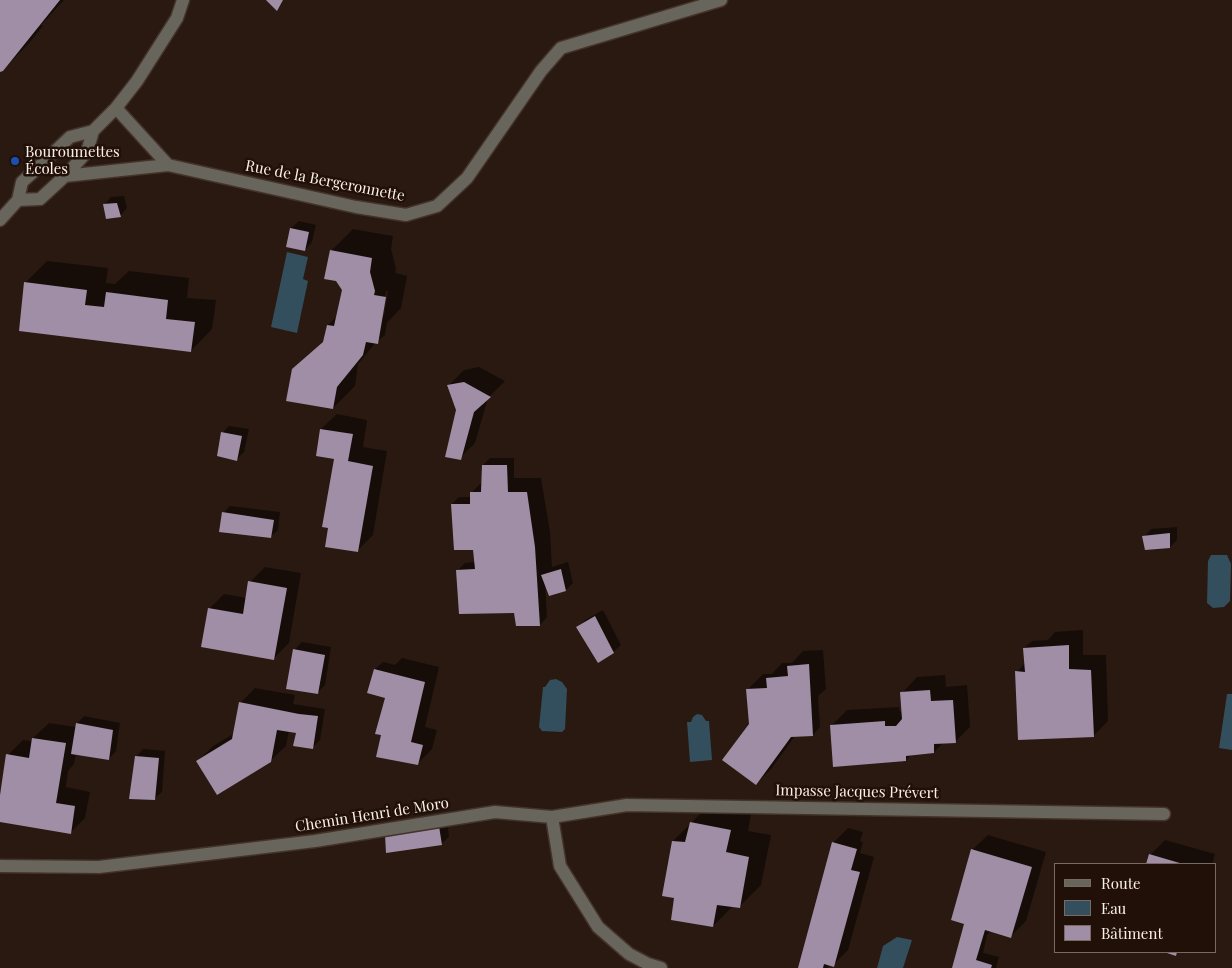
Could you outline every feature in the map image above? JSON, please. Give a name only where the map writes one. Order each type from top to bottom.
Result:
[{"type":"street","points":[[18,200],[40,199],[87,152],[93,132],[116,108],[137,81],[177,18],[183,0]]},
{"type":"street","name":"Rue de la Bergeronnette","points":[[65,176],[168,165],[356,207],[406,216],[437,206],[467,178],[541,71],[561,48],[721,0]]},
{"type":"street","points":[[116,108],[168,165]]},
{"type":"street","points":[[0,220],[18,200],[22,182],[70,137],[93,132]]},
{"type":"street","name":"Impasse Jacques Prévert","points":[[552,817],[627,805],[1164,814]]},
{"type":"street","name":"Chemin Henri de Moro","points":[[0,866],[98,867],[315,840],[495,812],[552,817]]},
{"type":"street","points":[[552,817],[560,866],[598,927],[629,954],[648,964],[661,968]]},
{"type":"water","points":[[287,252],[308,257],[303,279],[308,281],[297,333],[271,327]]},
{"type":"water","points":[[1211,555],[1227,555],[1231,564],[1230,601],[1224,607],[1213,608],[1207,603],[1208,561]]},
{"type":"water","points":[[556,679],[562,682],[567,689],[565,729],[562,732],[542,731],[539,727],[543,687],[550,680]]},
{"type":"water","points":[[1227,694],[1232,694],[1232,750],[1219,748]]},
{"type":"water","points":[[697,714],[702,715],[706,721],[709,721],[712,760],[690,762],[687,722],[691,722]]},
{"type":"water","points":[[897,937],[912,940],[903,968],[877,968],[883,946]]},
{"type":"building","points":[[0,0],[60,0],[3,71],[0,72]]},
{"type":"building","points":[[266,0],[283,0],[277,11]]},
{"type":"building","points":[[117,203],[121,217],[106,219],[103,204]]},
{"type":"building","points":[[290,228],[309,232],[305,251],[286,247]]},
{"type":"building","points":[[330,250],[372,258],[370,272],[375,291],[374,295],[386,297],[378,344],[366,342],[363,355],[337,387],[333,409],[286,401],[292,369],[323,342],[327,325],[334,326],[342,290],[336,281],[324,279]]},
{"type":"building","points":[[24,282],[87,290],[85,305],[104,307],[106,292],[168,300],[166,319],[195,322],[191,352],[19,331]]},
{"type":"building","points":[[464,382],[491,397],[474,412],[461,460],[445,457],[456,410],[447,385]]},
{"type":"building","points":[[320,429],[353,434],[348,461],[373,466],[358,552],[325,547],[328,528],[322,527],[334,459],[316,456]]},
{"type":"building","points":[[221,432],[242,436],[237,461],[217,456]]},
{"type":"building","points":[[482,465],[507,465],[508,492],[527,492],[535,547],[540,626],[516,626],[514,613],[459,614],[456,570],[475,569],[473,550],[454,550],[451,504],[470,504],[470,492],[481,492]]},
{"type":"building","points":[[222,512],[274,520],[271,538],[219,532]]},
{"type":"building","points":[[1170,533],[1170,548],[1145,550],[1142,536]]},
{"type":"building","points":[[561,569],[566,591],[549,596],[541,575]]},
{"type":"building","points":[[248,581],[287,588],[274,660],[201,647],[208,608],[243,614]]},
{"type":"building","points":[[595,616],[614,653],[598,663],[576,627]]},
{"type":"building","points":[[1069,645],[1069,669],[1091,670],[1094,737],[1018,740],[1015,671],[1025,672],[1023,648]]},
{"type":"building","points":[[293,649],[325,655],[318,694],[286,689]]},
{"type":"building","points":[[809,664],[813,736],[791,737],[756,785],[722,760],[749,724],[746,689],[767,688],[766,678],[788,676],[787,666]]},
{"type":"building","points":[[374,669],[425,682],[411,742],[423,745],[418,765],[376,757],[381,735],[375,734],[385,698],[367,693]]},
{"type":"building","points":[[930,690],[931,701],[953,700],[956,743],[934,744],[934,753],[906,756],[906,761],[833,767],[830,725],[885,721],[885,726],[896,726],[902,719],[900,692]]},
{"type":"building","points":[[239,702],[318,716],[313,749],[293,746],[296,733],[277,730],[271,762],[217,795],[196,761],[232,739]]},
{"type":"building","points":[[76,723],[113,730],[109,760],[71,754]]},
{"type":"building","points":[[32,738],[66,743],[56,803],[75,806],[71,834],[0,822],[0,795],[6,754],[29,758]]},
{"type":"building","points":[[135,756],[159,758],[155,800],[129,799]]},
{"type":"building","points":[[690,822],[731,830],[726,852],[749,857],[740,908],[717,905],[713,927],[671,920],[674,898],[662,896],[672,841],[685,842]]},
{"type":"building","points":[[439,826],[442,845],[386,853],[385,835]]},
{"type":"building","points":[[832,842],[857,849],[851,870],[860,872],[834,967],[824,964],[823,968],[798,968]]},
{"type":"building","points":[[971,849],[1032,867],[1011,938],[985,930],[976,960],[992,965],[991,968],[952,968],[964,924],[951,920]]},
{"type":"building","points":[[1149,854],[1180,863],[1146,863]]},
{"type":"place","name":"Bouroumettes Écoles","points":[[15,161]]}]
